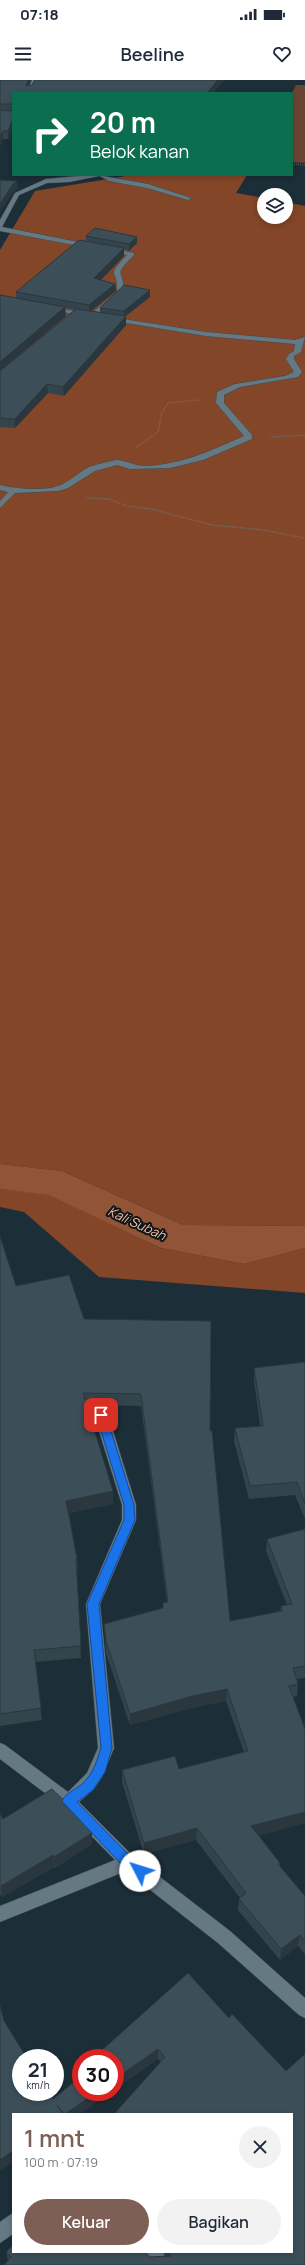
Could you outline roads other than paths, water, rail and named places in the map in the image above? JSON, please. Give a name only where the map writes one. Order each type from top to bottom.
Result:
[{"type":"street","points":[[29,91],[34,80]]},
{"type":"street","points":[[0,226],[17,194],[22,191],[46,181],[69,180],[95,176]]},
{"type":"street","points":[[103,176],[111,180],[148,186],[188,198]]},
{"type":"street","points":[[0,229],[132,254],[117,269],[116,274],[120,284],[120,293],[92,316]]},
{"type":"street","points":[[0,487],[13,491],[55,489],[65,486],[92,469],[118,462],[130,467],[145,468],[170,466],[200,458],[249,437],[220,403],[220,394],[229,387],[242,383],[295,375],[298,372],[290,359],[291,355],[297,352],[302,340],[206,334],[45,308]]},
{"type":"street","points":[[63,322],[75,313]]},
{"type":"street","points":[[0,506],[13,491]]},
{"type":"street","points":[[68,1801],[88,1786],[101,1768],[106,1748],[93,1604],[130,1520],[129,1505],[101,1415]]},
{"type":"street","points":[[0,1750],[68,1801],[128,1862],[224,1937],[305,2009]]},
{"type":"street","points":[[0,1914],[128,1862]]},
{"type":"street","points":[[0,2234],[12,2223]]},
{"type":"street","points":[[153,2253],[160,2265]]},
{"type":"water","name":"Kali Subah","points":[[0,1164],[62,1171],[183,1225],[305,1226],[305,1248],[244,1264],[161,1248],[49,1195],[0,1189]]}]
